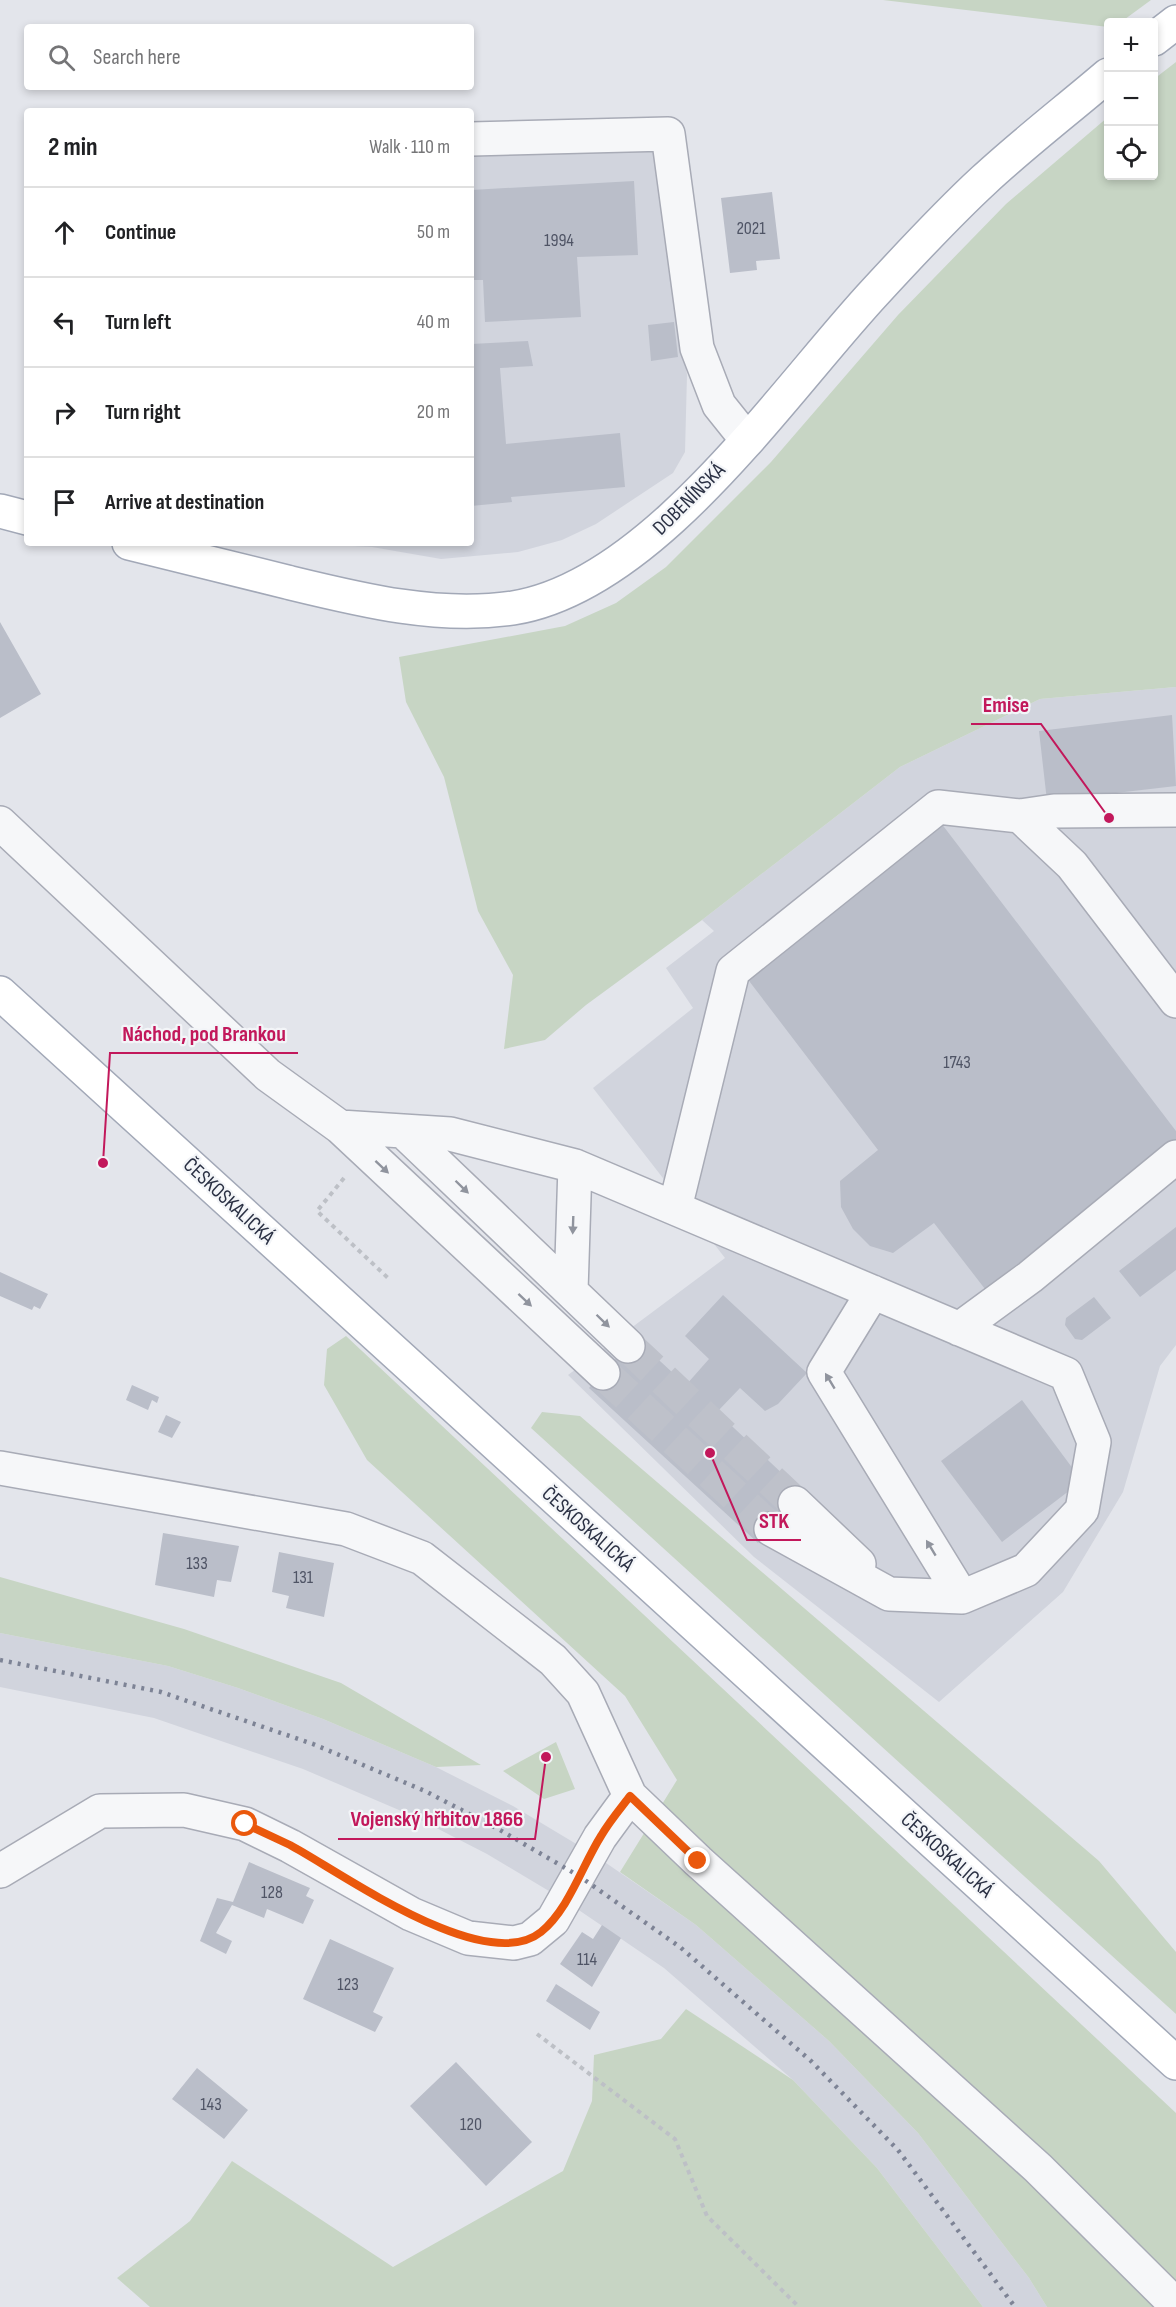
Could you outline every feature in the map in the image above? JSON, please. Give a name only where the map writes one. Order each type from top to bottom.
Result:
[{"type":"main road","points":[[1158,36],[1176,22]]},
{"type":"main road","name":"DOBENÍNSKÁ","points":[[142,546],[397,607],[475,612],[516,607],[551,597],[600,575],[645,542],[747,440],[874,293],[984,180],[1104,78]]},
{"type":"main road","points":[[0,511],[24,517]]},
{"type":"main road","name":"ČESKOSKALICKÁ","points":[[0,993],[1176,2063]]},
{"type":"street","points":[[474,139],[668,134],[697,348],[719,405],[747,440]]},
{"type":"street","points":[[675,1208],[733,971],[938,807],[1020,816],[1054,811],[1176,810]]},
{"type":"street","points":[[1020,816],[1072,865],[1176,1001]]},
{"type":"street","points":[[0,823],[268,1075],[340,1127],[603,1373]]},
{"type":"street","points":[[340,1127],[450,1134],[575,1166],[1066,1374],[1094,1442],[1082,1510],[1026,1570],[962,1598],[889,1594],[771,1529]]},
{"type":"street","points":[[404,1132],[628,1346]]},
{"type":"street","points":[[959,1329],[1030,1278],[1176,1157]]},
{"type":"street","points":[[571,1291],[575,1166]]},
{"type":"street","points":[[873,1292],[824,1372],[962,1598]]},
{"type":"street","points":[[0,1468],[346,1529],[422,1558],[553,1660],[583,1693],[630,1796],[698,1861],[1038,2168],[1176,2305]]},
{"type":"street","points":[[795,1503],[889,1594]]},
{"type":"street","points":[[0,1871],[100,1811],[184,1810],[245,1824],[290,1846],[411,1914],[468,1938],[514,1943],[531,1939],[553,1920],[600,1837],[630,1796]]},
{"type":"path","points":[[336,1169],[344,1177],[317,1211],[388,1278]]},
{"type":"path","points":[[537,2034],[675,2139],[707,2216],[799,2307]]},
{"type":"shaded area","points":[[656,145],[687,375],[685,452],[673,473],[596,524],[562,540],[518,552],[441,559],[372,547],[352,546],[474,546],[474,151]]},
{"type":"shaded area","points":[[1176,687],[1176,1345],[1160,1366],[1123,1492],[1063,1592],[939,1702],[754,1557],[568,1375],[725,1258],[593,1088],[693,1008],[666,968],[714,931],[702,920],[900,767],[1040,699]]},
{"type":"shaded area","points":[[0,1633],[168,1666],[238,1688],[323,1719],[436,1767],[513,1806],[593,1854],[696,1925],[829,2041],[918,2133],[1029,2278],[1047,2307],[983,2307],[877,2168],[793,2080],[664,1968],[564,1900],[487,1854],[413,1816],[303,1769],[154,1718],[0,1687]]},
{"type":"green space","points":[[883,0],[1151,0],[1126,18],[1104,18],[1104,27]]},
{"type":"green space","points":[[1176,62],[1176,687],[1040,699],[900,767],[702,920],[586,1005],[545,1040],[504,1049],[513,975],[478,911],[444,777],[406,702],[399,657],[565,626],[616,603],[666,567],[771,462],[898,315],[1006,204],[1104,120],[1104,180],[1158,180],[1158,76]]},
{"type":"green space","points":[[346,1336],[1176,2113],[1176,2307],[1047,2307],[1029,2278],[918,2133],[829,2041],[696,1925],[620,1872],[677,1780],[625,1696],[367,1460],[324,1385],[327,1349]]},
{"type":"green space","points":[[542,1412],[580,1416],[1099,1861],[1176,1952],[1176,2014],[531,1428]]},
{"type":"green space","points":[[0,1577],[184,1629],[341,1683],[481,1765],[436,1767],[323,1719],[238,1688],[168,1666],[0,1633]]},
{"type":"green space","points":[[556,1742],[575,1789],[544,1799],[503,1771]]},
{"type":"green space","points":[[686,2009],[793,2080],[877,2168],[983,2307],[150,2307],[117,2278],[190,2221],[232,2161],[393,2267],[563,2171],[592,2101],[594,2055],[661,2039]]},
{"type":"building","points":[[634,181],[638,255],[577,257],[581,317],[485,322],[483,280],[474,280],[474,190]]},
{"type":"building","points":[[772,192],[780,259],[756,261],[757,270],[730,273],[721,198]]},
{"type":"building","points":[[674,322],[678,357],[651,361],[648,325]]},
{"type":"building","points":[[528,341],[533,366],[500,368],[506,444],[620,433],[625,487],[511,497],[512,502],[474,506],[474,344]]},
{"type":"building","points":[[0,622],[41,694],[0,718]]},
{"type":"building","points":[[1172,715],[1176,786],[1047,801],[1039,731]]},
{"type":"building","points":[[941,823],[1176,1131],[1176,1142],[985,1289],[934,1223],[893,1253],[870,1246],[853,1229],[841,1207],[840,1181],[878,1150],[743,973]]},
{"type":"building","points":[[1176,1227],[1176,1270],[1140,1297],[1119,1271]]},
{"type":"building","points":[[0,1272],[48,1294],[40,1309],[34,1306],[32,1310],[0,1296]]},
{"type":"building","points":[[723,1295],[807,1373],[778,1404],[765,1411],[740,1388],[717,1412],[804,1494],[758,1543],[589,1388],[635,1338],[686,1385],[709,1359],[685,1336]]},
{"type":"building","points":[[1094,1297],[1111,1318],[1082,1340],[1075,1339],[1065,1325],[1066,1318]]},
{"type":"building","points":[[132,1385],[159,1397],[157,1403],[152,1400],[148,1410],[126,1400]]},
{"type":"building","points":[[1022,1400],[1082,1481],[1002,1542],[941,1461]]},
{"type":"building","points":[[166,1415],[181,1422],[172,1438],[158,1432]]},
{"type":"building","points":[[163,1533],[239,1546],[231,1582],[217,1580],[214,1597],[155,1585]]},
{"type":"building","points":[[279,1552],[334,1563],[324,1617],[286,1608],[289,1596],[272,1592]]},
{"type":"building","points":[[249,1862],[310,1888],[306,1896],[314,1900],[303,1924],[267,1909],[264,1918],[232,1905],[216,1933],[232,1941],[226,1954],[200,1941],[217,1898],[233,1902]]},
{"type":"building","points":[[602,1925],[621,1938],[592,1987],[560,1964],[582,1932],[593,1939]]},
{"type":"building","points":[[330,1939],[394,1968],[373,2012],[383,2017],[375,2032],[303,1999]]},
{"type":"building","points":[[556,1984],[600,2012],[590,2030],[546,2001]]},
{"type":"building","points":[[456,2062],[532,2142],[486,2186],[410,2106]]},
{"type":"building","points":[[197,2068],[248,2110],[224,2139],[172,2099]]},
{"type":"tunnel","points":[[628,1346],[795,1503]]},
{"type":"tunnel","points":[[603,1373],[771,1529]]},
{"type":"railway","points":[[0,1660],[161,1692],[313,1744],[425,1791],[500,1830],[579,1876],[680,1947],[811,2061],[898,2150],[1015,2307]]},
{"type":"place","name":"Emise","points":[[1109,818]]},
{"type":"place","name":"Náchod, pod Brankou","points":[[103,1163]]},
{"type":"place","name":"STK","points":[[710,1453]]},
{"type":"place","name":"Vojenský hřbitov 1866","points":[[546,1757]]},
{"type":"route","points":[[245,1824],[290,1846],[411,1914],[468,1938],[499,1942],[514,1943],[531,1939],[553,1920],[600,1837],[630,1796],[698,1861]]}]
